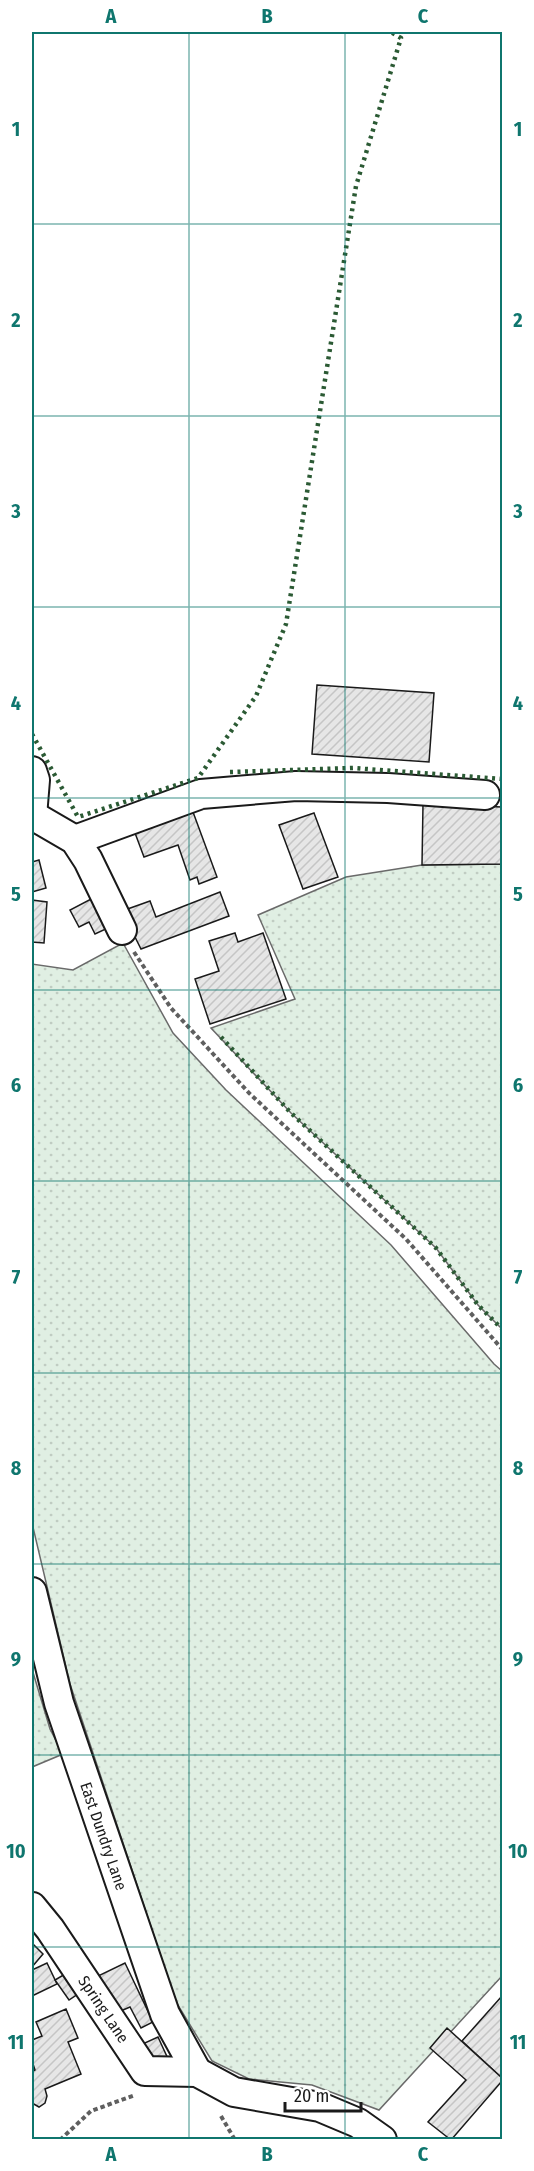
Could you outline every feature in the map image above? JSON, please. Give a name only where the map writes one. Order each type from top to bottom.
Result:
[{"type":"street","points":[[32,771],[35,780],[32,815],[75,840],[88,860],[122,930]]},
{"type":"street","points":[[75,840],[201,794],[296,786],[388,788],[485,795]]},
{"type":"street","name":"East Dundry Lane","points":[[32,1592],[59,1703],[165,2014],[197,2072]]},
{"type":"street","name":"Spring Lane","points":[[32,1907],[50,1929],[145,2070],[197,2072]]},
{"type":"street","points":[[197,2072],[234,2092],[320,2107],[358,2123],[382,2139]]},
{"type":"path","points":[[122,930],[171,1008],[249,1093],[406,1239],[502,1349]]},
{"type":"path","points":[[60,2139],[91,2111],[144,2092]]},
{"type":"green space","points":[[502,864],[502,1329],[478,1305],[436,1248],[291,1113],[211,1028],[295,999],[258,915],[346,877],[422,865]]},
{"type":"green space","points":[[123,943],[173,1033],[226,1090],[391,1245],[502,1371],[502,1976],[379,2110],[312,2085],[249,2079],[212,2061],[176,2002],[70,1684],[32,1523],[32,964],[73,970]]},
{"type":"green space","points":[[32,1669],[50,1729],[63,1754],[32,1767]]},
{"type":"building","points":[[317,685],[434,693],[429,762],[312,754]]},
{"type":"building","points":[[423,804],[502,807],[502,864],[422,865]]},
{"type":"building","points":[[193,812],[217,877],[199,884],[197,877],[190,880],[178,845],[144,857],[135,833]]},
{"type":"building","points":[[314,813],[338,877],[303,889],[279,825]]},
{"type":"building","points":[[39,860],[46,888],[32,892],[32,862]]},
{"type":"building","points":[[220,892],[229,916],[141,949],[122,911],[150,901],[156,917]]},
{"type":"building","points":[[93,898],[108,928],[95,934],[89,922],[79,927],[70,910]]},
{"type":"building","points":[[32,900],[47,902],[44,943],[32,942]]},
{"type":"building","points":[[235,933],[238,942],[263,933],[286,999],[210,1024],[195,979],[219,971],[209,941]]},
{"type":"building","points":[[32,1943],[43,1954],[32,1967]]},
{"type":"building","points":[[47,1963],[57,1984],[32,1996],[32,1970]]},
{"type":"building","points":[[125,1963],[153,2022],[141,2028],[130,2007],[116,2013],[98,1976]]},
{"type":"building","points":[[65,1974],[78,1994],[69,2000],[55,1980]]},
{"type":"building","points":[[502,1996],[502,2078],[462,2041]]},
{"type":"building","points":[[66,2009],[78,2038],[68,2042],[81,2074],[45,2089],[47,2096],[45,2103],[39,2107],[32,2103],[32,2072],[35,2070],[32,2061],[32,2040],[42,2036],[36,2022]]},
{"type":"building","points":[[447,2028],[502,2078],[502,2081],[451,2140],[428,2122],[466,2080],[430,2048]]},
{"type":"building","points":[[158,2037],[169,2061],[150,2071],[138,2046]]},
{"type":"hedge","points":[[32,734],[78,817],[198,778],[256,696],[286,624],[356,186],[401,38],[391,32]]},
{"type":"hedge","points":[[230,772],[353,768],[502,779]]},
{"type":"hedge","points":[[221,1037],[291,1113],[436,1248],[478,1305],[502,1329]]}]
